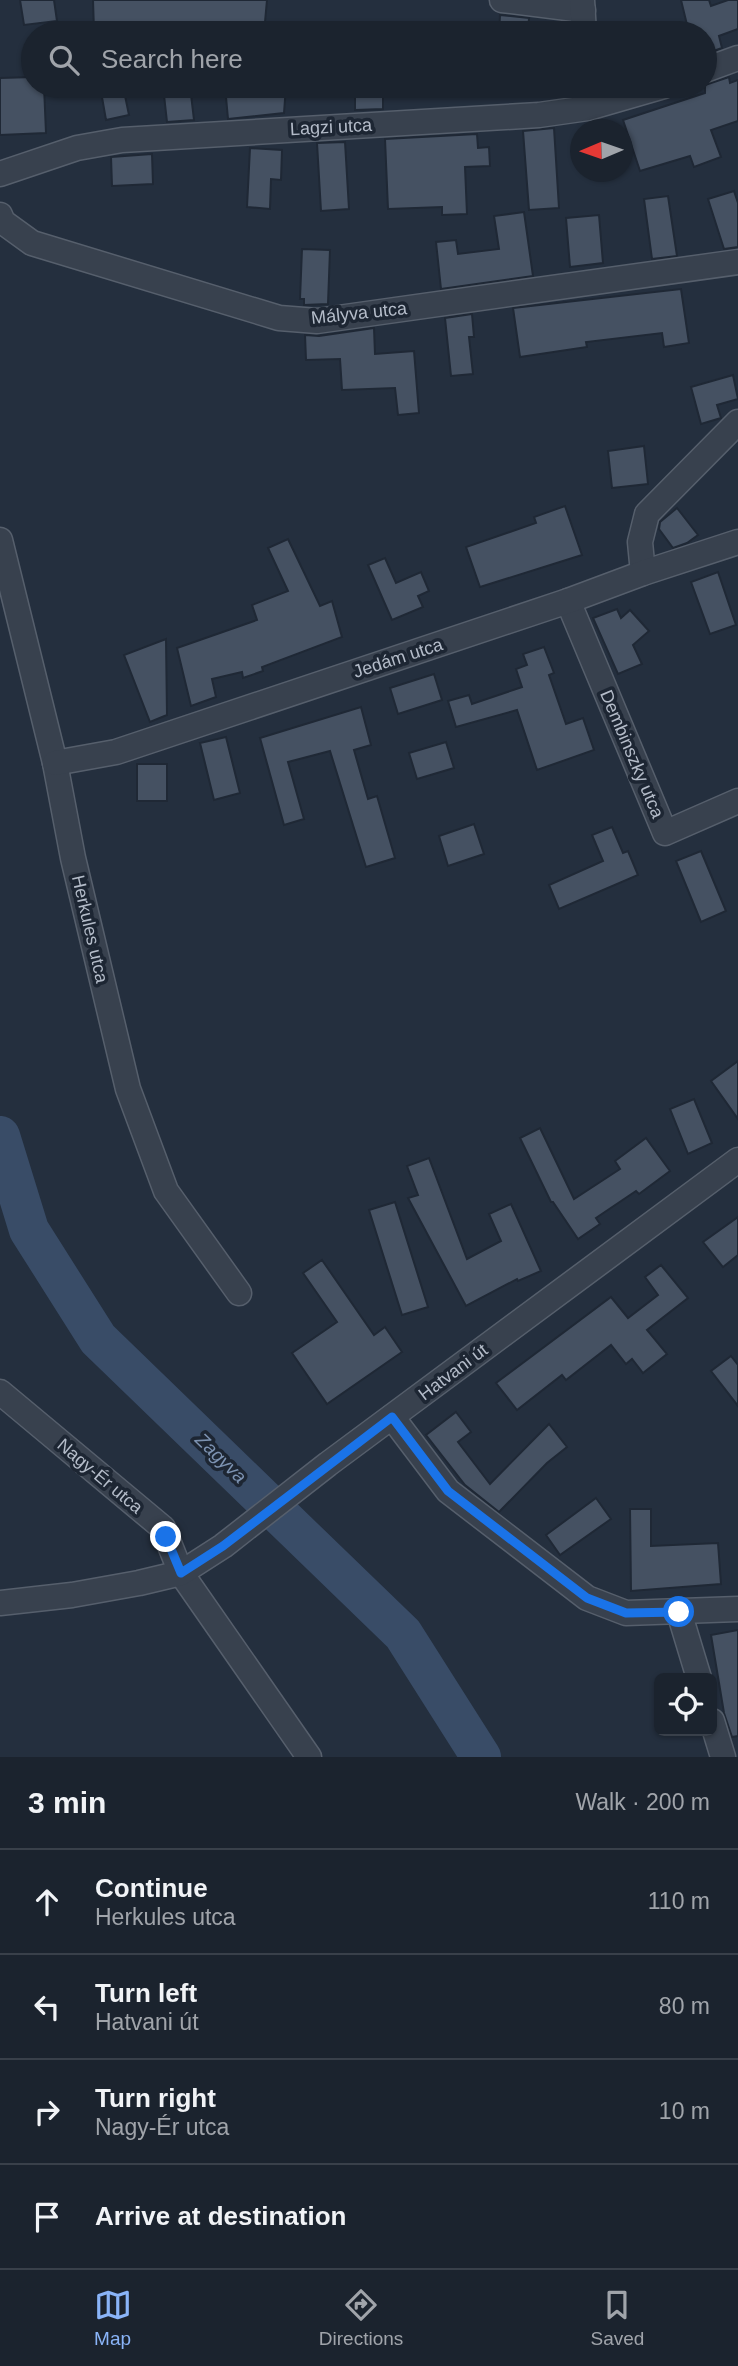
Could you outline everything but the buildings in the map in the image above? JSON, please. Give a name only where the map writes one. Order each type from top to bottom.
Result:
[{"type":"street","points":[[502,0],[583,14]]},
{"type":"street","points":[[717,66],[738,58]]},
{"type":"street","name":"Lagzi utca","points":[[0,174],[77,148],[122,139],[539,115],[585,98]]},
{"type":"street","name":"Mályva utca","points":[[0,215],[3,222],[32,243],[279,317],[317,321],[738,262]]},
{"type":"street","points":[[643,573],[640,542],[647,514],[738,422]]},
{"type":"street","name":"Herkules utca","points":[[0,540],[55,763],[73,858],[128,1089],[166,1191],[239,1293]]},
{"type":"street","name":"Jedám utca","points":[[55,763],[117,752],[738,542]]},
{"type":"street","name":"Dembinszky utca","points":[[568,601],[665,833],[738,801]]},
{"type":"street","name":"Hatvani út","points":[[0,1603],[86,1593],[181,1573],[223,1546],[328,1464],[738,1160]]},
{"type":"street","name":"Nagy-Ér utca","points":[[0,1392],[163,1528],[181,1573],[309,1757]]},
{"type":"street","points":[[392,1417],[448,1491],[587,1598],[626,1613],[738,1609]]},
{"type":"street","points":[[679,1612],[697,1673]]},
{"type":"street","points":[[717,1736],[723,1757]]},
{"type":"waterway","name":"Zagyva","points":[[0,1136],[29,1230],[98,1339],[403,1634],[481,1757]]},
{"type":"route","points":[[166,1537],[181,1573],[223,1546],[392,1417],[448,1491],[587,1598],[626,1613],[679,1612]]}]
